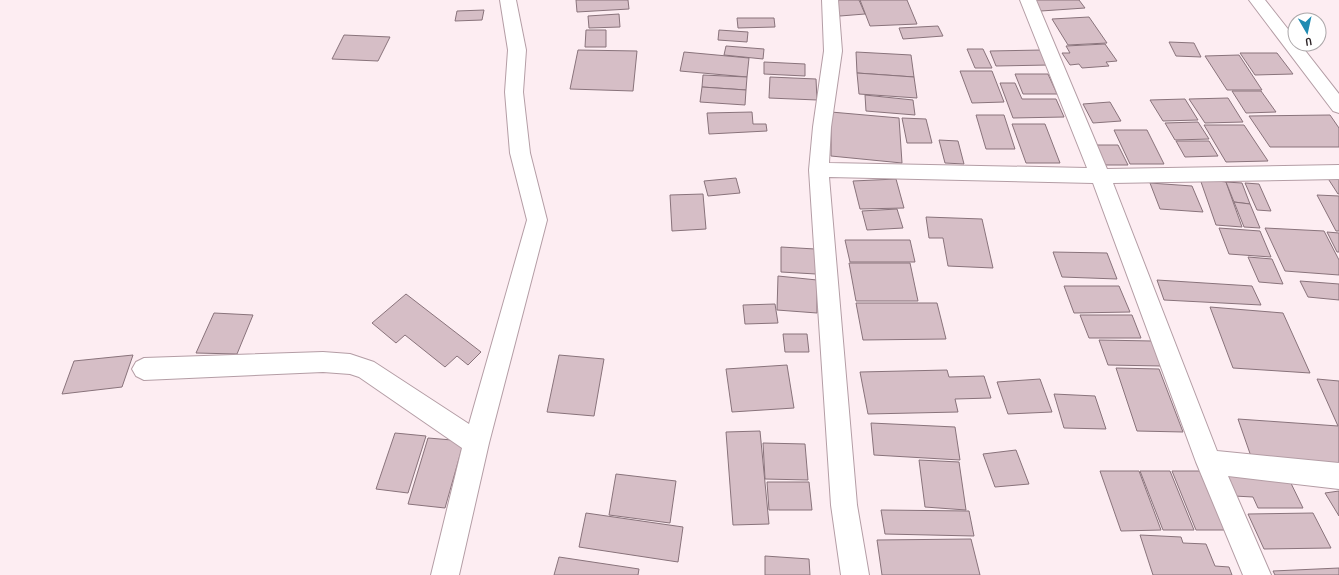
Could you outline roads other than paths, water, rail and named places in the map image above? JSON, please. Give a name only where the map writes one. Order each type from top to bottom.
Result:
[{"type":"street","points":[[445,575],[476,444],[537,220],[520,153],[514,92],[518,50],[508,0]]},
{"type":"street","points":[[830,0],[833,51],[822,127],[819,170],[844,505],[855,575]]},
{"type":"street","points":[[1028,0],[1100,176],[1209,462],[1257,575]]},
{"type":"street","points":[[1257,0],[1339,107]]},
{"type":"street","points":[[819,170],[1100,176],[1339,172]]},
{"type":"street","points":[[144,369],[323,362],[350,364],[366,369],[476,444]]},
{"type":"street","points":[[1209,462],[1339,476]]}]
